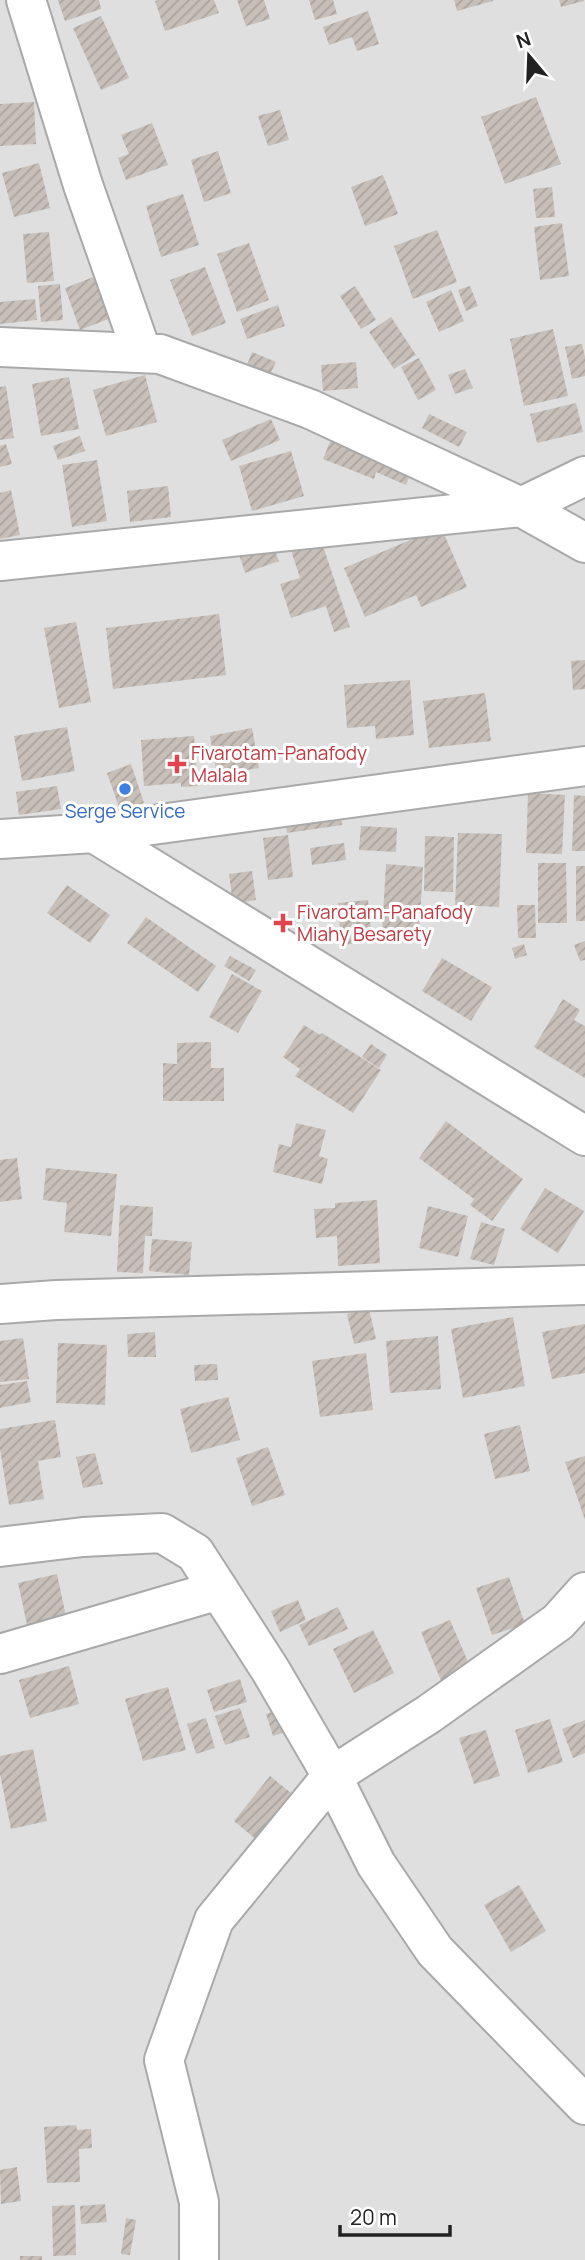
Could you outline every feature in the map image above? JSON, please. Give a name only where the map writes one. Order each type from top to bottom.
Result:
[{"type":"street","points":[[26,0],[83,185],[142,353]]},
{"type":"street","points":[[0,347],[160,354],[310,409],[521,507],[585,543]]},
{"type":"street","points":[[0,561],[521,507],[585,476]]},
{"type":"street","points":[[0,839],[94,833],[585,766]]},
{"type":"street","points":[[94,833],[585,1136]]},
{"type":"street","points":[[0,1304],[55,1300],[585,1285]]},
{"type":"street","points":[[0,1547],[83,1537],[162,1533],[195,1553],[271,1671],[332,1776],[376,1864],[435,1951],[585,2105]]},
{"type":"street","points":[[0,1654],[219,1590]]},
{"type":"street","points":[[199,2260],[199,2202],[164,2060],[214,1920],[332,1776],[429,1714],[558,1622],[585,1592]]},
{"type":"shaded area","points":[[0,0],[585,0],[585,2260],[0,2260]]},
{"type":"building","points":[[58,0],[99,0],[101,9],[65,21]]},
{"type":"building","points":[[214,0],[219,13],[165,31],[155,1]]},
{"type":"building","points":[[237,0],[264,0],[270,19],[246,26]]},
{"type":"building","points":[[309,0],[333,0],[337,14],[315,20]]},
{"type":"building","points":[[454,0],[493,0],[493,1],[457,11]]},
{"type":"building","points":[[559,0],[584,0],[584,1],[561,7]]},
{"type":"building","points":[[368,11],[379,44],[357,51],[352,37],[329,45],[323,27]]},
{"type":"building","points":[[101,16],[129,78],[101,90],[73,28]]},
{"type":"building","points":[[536,97],[561,164],[505,184],[481,117]]},
{"type":"building","points":[[34,102],[36,144],[0,146],[0,104]]},
{"type":"building","points":[[280,110],[289,140],[268,146],[258,116]]},
{"type":"building","points":[[152,123],[168,165],[126,180],[118,158],[129,154],[121,135]]},
{"type":"building","points":[[218,151],[231,193],[204,202],[191,160]]},
{"type":"building","points":[[39,163],[50,208],[14,217],[2,173]]},
{"type":"building","points":[[383,175],[398,214],[365,226],[351,187]]},
{"type":"building","points":[[552,187],[555,217],[536,218],[533,189]]},
{"type":"building","points":[[183,194],[199,245],[161,257],[146,206]]},
{"type":"building","points":[[562,223],[569,276],[540,280],[534,227]]},
{"type":"building","points":[[437,230],[457,282],[413,299],[394,246]]},
{"type":"building","points":[[49,232],[54,281],[27,283],[23,234]]},
{"type":"building","points":[[249,243],[269,300],[237,312],[217,254]]},
{"type":"building","points":[[205,267],[226,323],[192,336],[170,280]]},
{"type":"building","points":[[101,274],[116,316],[80,330],[65,288]]},
{"type":"building","points":[[60,284],[63,320],[41,322],[38,286]]},
{"type":"building","points":[[355,286],[376,320],[361,329],[340,296]]},
{"type":"building","points":[[470,286],[478,306],[466,311],[458,290]]},
{"type":"building","points":[[451,290],[464,321],[439,332],[426,302]]},
{"type":"building","points":[[35,299],[37,320],[0,324],[0,302]]},
{"type":"building","points":[[278,305],[285,326],[247,339],[240,319]]},
{"type":"building","points":[[391,317],[416,355],[394,369],[369,332]]},
{"type":"building","points":[[553,329],[568,396],[524,406],[510,339]]},
{"type":"building","points":[[582,344],[585,376],[572,379],[565,347]]},
{"type":"building","points":[[252,352],[276,362],[270,374],[247,365]]},
{"type":"building","points":[[419,358],[436,390],[418,400],[401,367]]},
{"type":"building","points":[[356,362],[358,388],[323,391],[321,365]]},
{"type":"building","points":[[465,369],[473,388],[455,394],[448,375]]},
{"type":"building","points":[[145,375],[157,422],[106,436],[93,390]]},
{"type":"building","points":[[69,377],[79,429],[41,436],[32,384]]},
{"type":"building","points":[[6,386],[14,438],[0,440],[0,387]]},
{"type":"building","points":[[576,403],[583,432],[537,443],[530,414]]},
{"type":"building","points":[[429,414],[467,432],[459,447],[422,428]]},
{"type":"building","points":[[271,419],[280,440],[231,461],[222,440]]},
{"type":"building","points":[[334,432],[414,465],[406,485],[376,472],[374,479],[323,459]]},
{"type":"building","points":[[80,436],[85,451],[58,460],[53,446]]},
{"type":"building","points":[[6,444],[12,464],[0,467],[0,446]]},
{"type":"building","points":[[291,451],[304,496],[252,511],[239,466]]},
{"type":"building","points":[[97,460],[107,521],[72,527],[62,465]]},
{"type":"building","points":[[168,486],[171,517],[130,522],[127,491]]},
{"type":"building","points":[[11,490],[20,535],[0,539],[0,493]]},
{"type":"building","points":[[441,527],[467,587],[421,607],[416,595],[365,617],[344,568]]},
{"type":"building","points":[[271,540],[279,561],[245,573],[238,551]]},
{"type":"building","points":[[321,540],[350,627],[334,632],[326,606],[291,618],[280,584],[300,578],[291,550]]},
{"type":"building","points":[[219,614],[226,675],[113,689],[106,628]]},
{"type":"building","points":[[76,622],[91,702],[59,708],[44,628]]},
{"type":"building","points":[[585,660],[585,689],[573,690],[571,661]]},
{"type":"building","points":[[410,680],[414,735],[376,739],[375,726],[347,728],[344,685]]},
{"type":"building","points":[[485,693],[491,741],[429,748],[423,701]]},
{"type":"building","points":[[67,727],[75,771],[22,781],[14,736]]},
{"type":"building","points":[[252,728],[259,768],[217,775],[210,736]]},
{"type":"building","points":[[194,736],[198,786],[181,787],[181,783],[144,786],[141,740]]},
{"type":"building","points":[[131,764],[144,803],[120,810],[107,773]]},
{"type":"building","points":[[57,786],[61,809],[19,815],[16,792]]},
{"type":"building","points":[[528,793],[565,795],[562,854],[526,853]]},
{"type":"building","points":[[574,795],[585,796],[585,851],[572,851]]},
{"type":"building","points":[[340,809],[342,825],[287,833],[285,817]]},
{"type":"building","points":[[361,826],[397,828],[396,852],[359,850]]},
{"type":"building","points":[[458,833],[502,834],[499,907],[455,905]]},
{"type":"building","points":[[288,835],[293,877],[268,880],[263,838]]},
{"type":"building","points":[[425,836],[454,837],[453,892],[424,891]]},
{"type":"building","points":[[344,843],[346,860],[312,865],[310,848]]},
{"type":"building","points":[[538,863],[566,863],[567,923],[538,923]]},
{"type":"building","points":[[386,864],[423,867],[419,933],[382,931]]},
{"type":"building","points":[[576,866],[585,866],[585,921],[576,921]]},
{"type":"building","points":[[252,871],[256,900],[233,904],[229,874]]},
{"type":"building","points":[[67,885],[110,915],[90,943],[47,913]]},
{"type":"building","points":[[368,900],[372,942],[341,945],[338,903]]},
{"type":"building","points":[[517,905],[535,905],[536,938],[518,938]]},
{"type":"building","points":[[146,917],[216,966],[198,992],[127,943]]},
{"type":"building","points":[[585,941],[585,960],[580,961],[574,945]]},
{"type":"building","points":[[524,944],[527,955],[515,959],[512,948]]},
{"type":"building","points":[[230,956],[256,970],[249,981],[224,966]]},
{"type":"building","points":[[442,958],[492,987],[471,1021],[422,991]]},
{"type":"building","points":[[232,974],[262,991],[238,1033],[209,1017]]},
{"type":"building","points":[[563,999],[580,1010],[574,1020],[585,1026],[585,1078],[534,1047]]},
{"type":"building","points":[[304,1025],[320,1035],[322,1033],[381,1070],[353,1113],[295,1076],[300,1069],[283,1057]]},
{"type":"building","points":[[211,1042],[211,1068],[224,1068],[224,1101],[163,1101],[163,1063],[177,1064],[177,1043]]},
{"type":"building","points":[[371,1044],[387,1055],[379,1068],[362,1057]]},
{"type":"building","points":[[446,1121],[523,1179],[492,1221],[470,1205],[474,1199],[419,1158]]},
{"type":"building","points":[[296,1123],[326,1130],[319,1156],[328,1159],[322,1184],[273,1172],[279,1144],[291,1147]]},
{"type":"building","points":[[17,1158],[22,1199],[0,1202],[0,1160]]},
{"type":"building","points":[[46,1168],[117,1174],[111,1236],[64,1232],[67,1203],[43,1200]]},
{"type":"building","points":[[545,1188],[584,1211],[558,1253],[520,1229]]},
{"type":"building","points":[[377,1200],[380,1263],[338,1266],[337,1236],[316,1238],[314,1209],[335,1208],[335,1203]]},
{"type":"building","points":[[120,1205],[153,1207],[152,1236],[145,1236],[143,1273],[117,1272]]},
{"type":"building","points":[[428,1206],[468,1216],[458,1257],[419,1248]]},
{"type":"building","points":[[481,1222],[505,1229],[494,1265],[470,1259]]},
{"type":"building","points":[[152,1239],[192,1242],[189,1275],[149,1271]]},
{"type":"building","points":[[369,1309],[376,1339],[354,1344],[347,1314]]},
{"type":"building","points":[[513,1317],[525,1386],[463,1398],[451,1329]]},
{"type":"building","points":[[585,1324],[585,1373],[552,1379],[542,1332]]},
{"type":"building","points":[[155,1332],[156,1357],[128,1357],[127,1334]]},
{"type":"building","points":[[438,1336],[441,1389],[390,1393],[386,1341]]},
{"type":"building","points":[[23,1338],[29,1379],[0,1382],[0,1341]]},
{"type":"building","points":[[58,1343],[107,1345],[105,1405],[56,1403]]},
{"type":"building","points":[[366,1353],[373,1410],[320,1417],[312,1361]]},
{"type":"building","points":[[217,1364],[218,1380],[195,1381],[194,1365]]},
{"type":"building","points":[[27,1381],[31,1402],[0,1408],[0,1385]]},
{"type":"building","points":[[228,1397],[240,1440],[191,1453],[180,1409]]},
{"type":"building","points":[[55,1420],[61,1457],[38,1461],[44,1499],[9,1505],[0,1449],[0,1429]]},
{"type":"building","points":[[520,1425],[530,1471],[495,1479],[484,1434]]},
{"type":"building","points":[[268,1447],[285,1495],[252,1506],[236,1458]]},
{"type":"building","points":[[95,1453],[103,1484],[83,1488],[76,1457]]},
{"type":"building","points":[[585,1456],[585,1520],[565,1462]]},
{"type":"building","points":[[57,1574],[68,1626],[29,1634],[18,1583]]},
{"type":"building","points":[[509,1577],[525,1624],[492,1635],[476,1588]]},
{"type":"building","points":[[298,1600],[306,1620],[280,1632],[271,1611]]},
{"type":"building","points":[[338,1607],[348,1629],[309,1646],[299,1625]]},
{"type":"building","points":[[450,1620],[472,1671],[442,1683],[421,1632]]},
{"type":"building","points":[[373,1630],[394,1673],[354,1693],[333,1649]]},
{"type":"building","points":[[69,1666],[79,1704],[30,1718],[19,1680]]},
{"type":"building","points":[[240,1679],[247,1702],[214,1712],[207,1690]]},
{"type":"building","points":[[168,1687],[186,1750],[143,1761],[125,1699]]},
{"type":"building","points":[[240,1708],[250,1737],[225,1745],[215,1716]]},
{"type":"building","points":[[281,1709],[288,1731],[273,1736],[266,1714]]},
{"type":"building","points":[[206,1718],[215,1748],[196,1754],[187,1724]]},
{"type":"building","points":[[550,1719],[563,1762],[528,1773],[515,1730]]},
{"type":"building","points":[[585,1720],[585,1753],[573,1758],[562,1729]]},
{"type":"building","points":[[486,1730],[500,1776],[474,1784],[459,1738]]},
{"type":"building","points":[[33,1749],[47,1821],[11,1829],[0,1774],[0,1756]]},
{"type":"building","points":[[270,1776],[301,1801],[264,1846],[234,1821]]},
{"type":"building","points":[[519,1885],[546,1931],[511,1952],[484,1905]]},
{"type":"building","points":[[76,2125],[77,2130],[91,2129],[92,2148],[79,2149],[80,2182],[47,2183],[44,2127]]},
{"type":"building","points":[[17,2167],[21,2201],[1,2204],[0,2170]]},
{"type":"building","points":[[105,2204],[107,2222],[81,2224],[80,2206]]},
{"type":"building","points":[[75,2205],[76,2255],[53,2256],[52,2206]]},
{"type":"building","points":[[126,2218],[136,2220],[130,2255],[121,2254]]},
{"type":"building","points":[[20,2256],[42,2256],[42,2260],[20,2260]]},
{"type":"place","name":"Fivarotam-Panafody Malala","points":[[177,764]]},
{"type":"place","name":"Serge Service","points":[[125,789]]},
{"type":"place","name":"Fivarotam-Panafody Miahy Besarety","points":[[283,923]]}]
